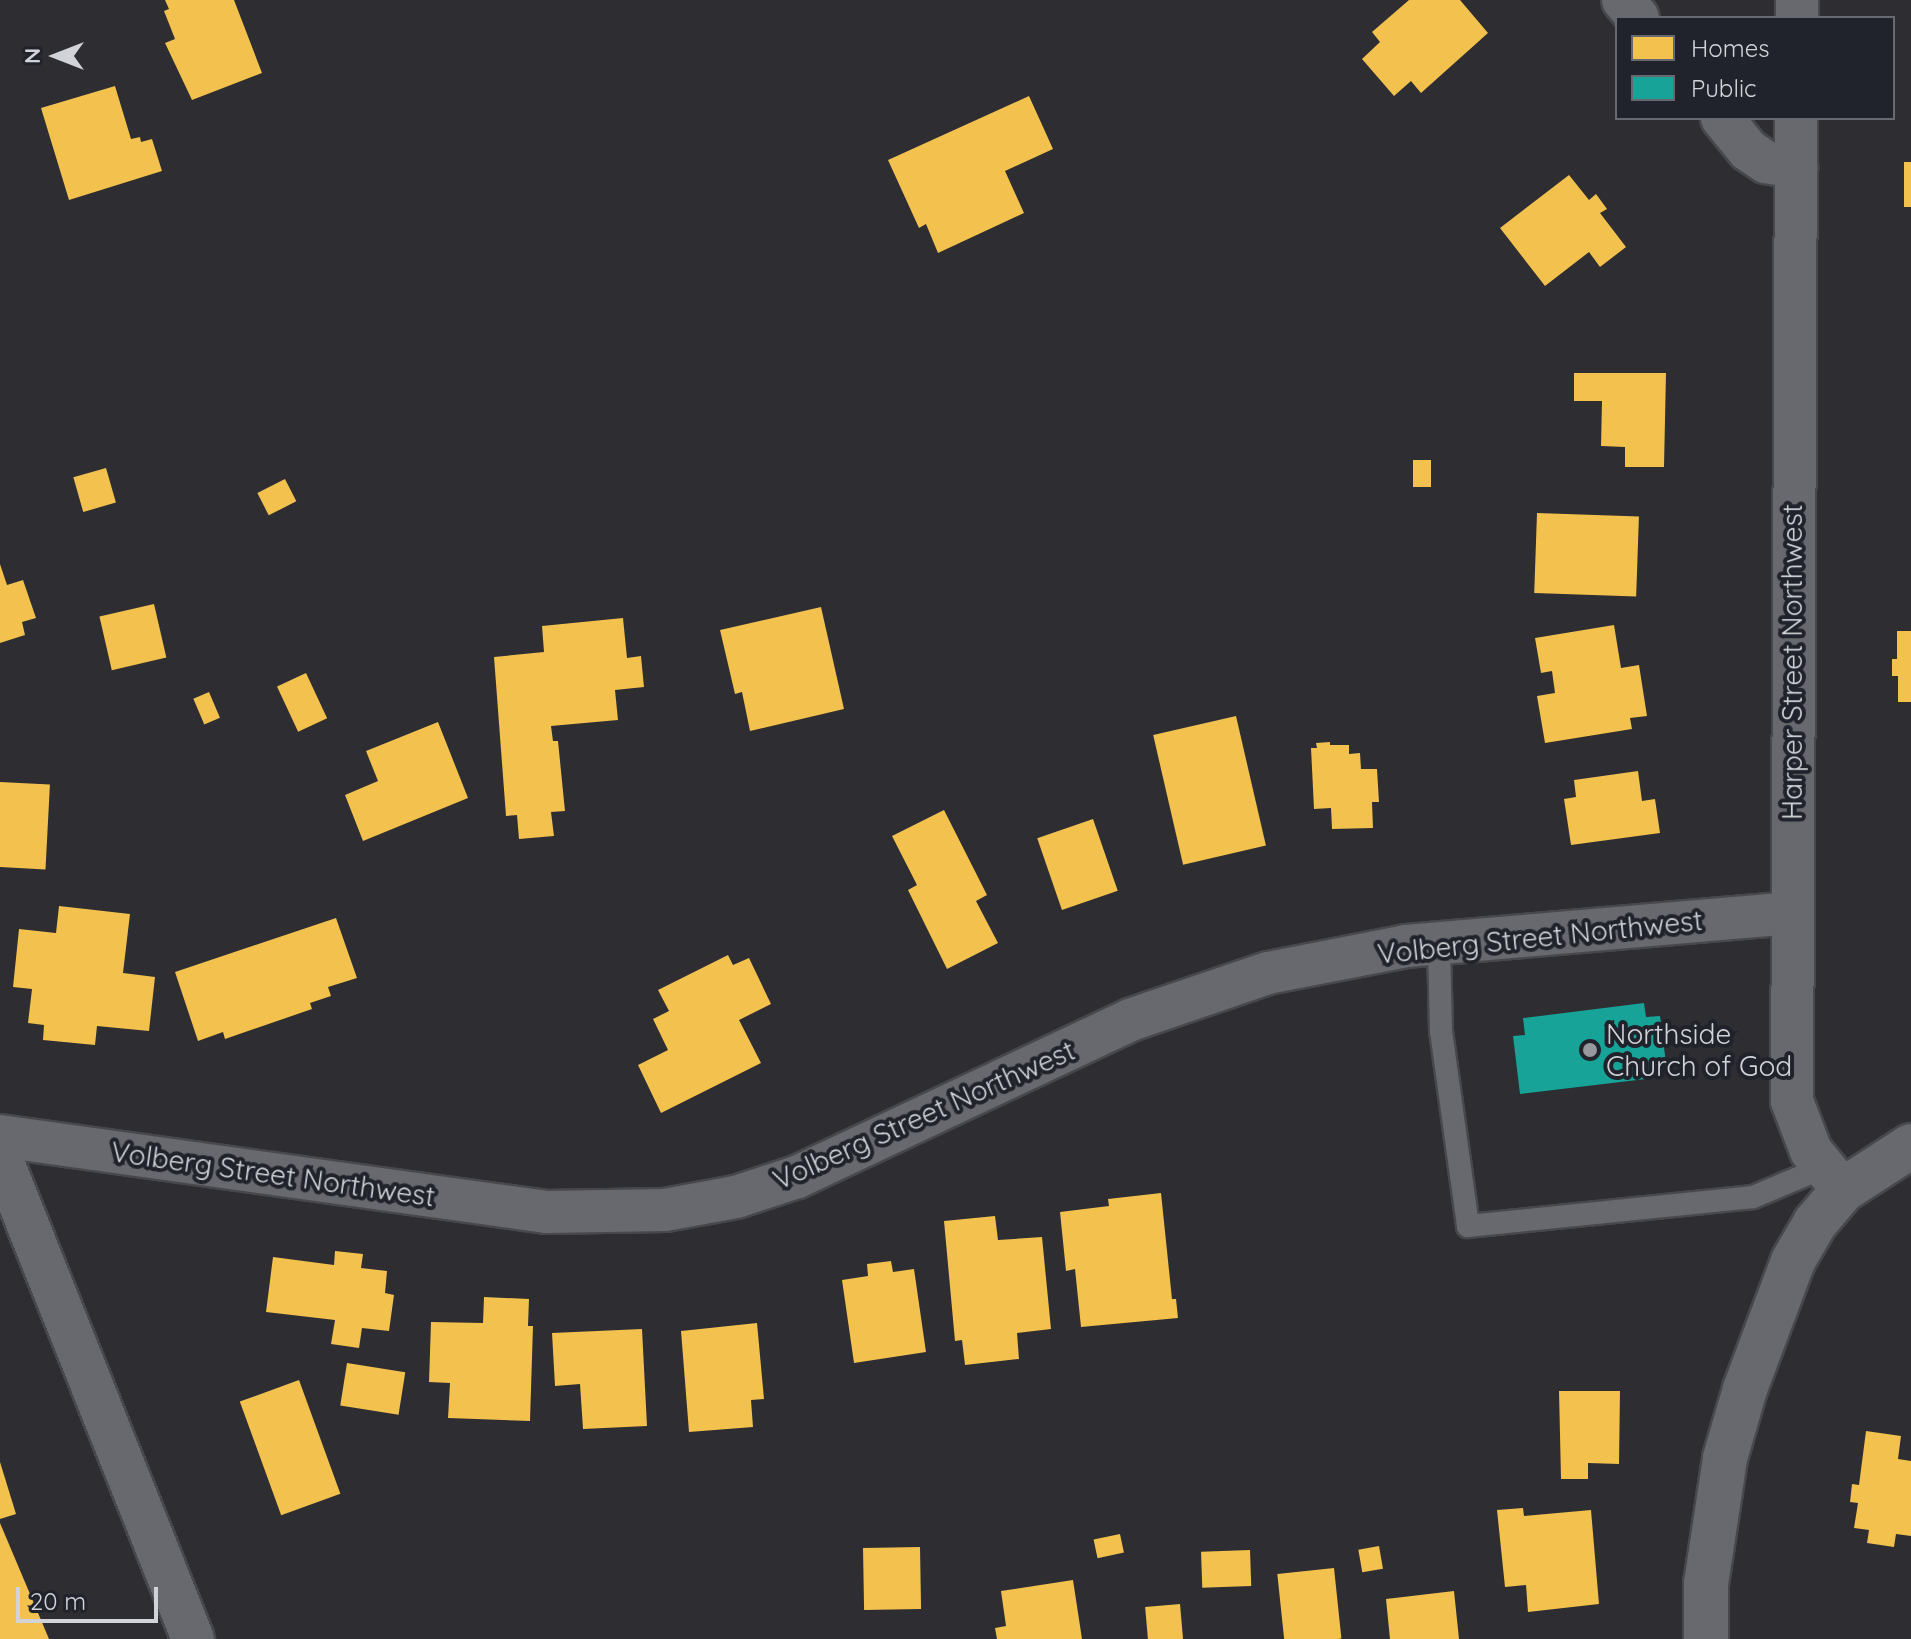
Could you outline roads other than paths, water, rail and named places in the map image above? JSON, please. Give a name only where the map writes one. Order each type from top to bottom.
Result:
[{"type":"street","points":[[1623,0],[1636,16]]},
{"type":"street","points":[[1724,120],[1748,150],[1766,162],[1796,168]]},
{"type":"street","name":"Harper Street Northwest","points":[[1796,120],[1790,913],[1792,1101],[1811,1151],[1834,1179]]},
{"type":"street","name":"Volberg Street Northwest","points":[[0,1136],[546,1212],[665,1210],[736,1197],[797,1177],[1130,1020],[1268,973],[1439,944],[1790,913]]},
{"type":"street","points":[[1706,1639],[1706,1584],[1725,1458],[1745,1389],[1793,1261],[1815,1223],[1834,1179],[1911,1146]]},
{"type":"street","points":[[0,1155],[193,1639]]},
{"type":"lane","points":[[1439,944],[1441,1031],[1468,1226],[1753,1197],[1834,1179]]},
{"type":"place","name":"Northside Church of God","points":[[1590,1050]]}]
